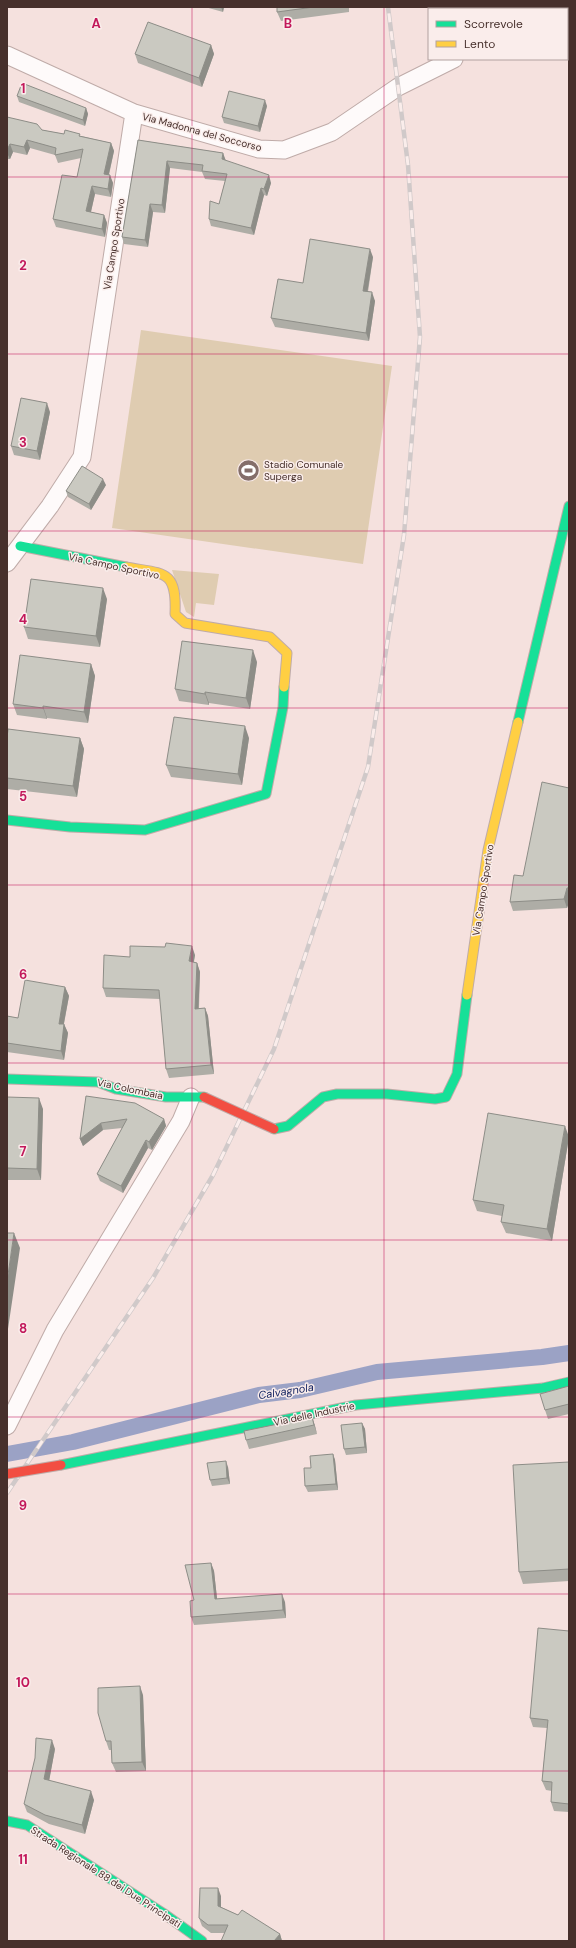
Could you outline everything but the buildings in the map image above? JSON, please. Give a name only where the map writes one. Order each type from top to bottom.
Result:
[{"type":"street","name":"Via Madonna del Soccorso","points":[[9,55],[134,113],[259,149],[284,150],[332,132],[398,87],[452,60]]},
{"type":"street","name":"Via Campo Sportivo","points":[[7,563],[50,506],[82,457],[134,113]]},
{"type":"street","name":"Via Campo Sportivo","points":[[198,1097],[274,1130],[288,1126],[323,1097],[336,1094],[387,1094],[436,1099],[446,1097],[452,1088],[457,1074],[461,1033],[488,850],[569,506]]},
{"type":"street","name":"Via Campo Sportivo","points":[[7,820],[70,827],[145,830],[266,794],[283,707],[287,653],[270,637],[185,623],[175,614],[176,593],[171,580],[162,574],[20,546]]},
{"type":"street","name":"Via Colombaia","points":[[7,1079],[98,1082],[116,1089],[166,1097],[198,1097]]},
{"type":"street","points":[[7,1426],[56,1330],[181,1121],[198,1097]]},
{"type":"street","name":"Via delle Industrie","points":[[7,1474],[61,1465],[356,1405],[543,1388],[569,1382]]},
{"type":"street","name":"Strada Regionale 88 dei Due Principati","points":[[7,1821],[27,1825],[163,1913],[202,1941]]},
{"type":"shaded area","name":"Stadio Comunale Superga","points":[[141,330],[392,366],[363,564],[112,528]]},
{"type":"shaded area","points":[[172,570],[219,574],[214,605],[196,603],[194,617],[186,612]]},
{"type":"waterway","name":"Calvagnola","points":[[7,1454],[73,1442],[259,1395],[300,1390],[377,1372],[542,1357],[569,1353]]},
{"type":"railway","points":[[7,1493],[153,1278],[213,1175],[274,1049],[368,767],[404,535],[420,337],[408,165],[388,7]]},
{"type":"traffic: fast","points":[[518,722],[569,506]]},
{"type":"traffic: fast","points":[[20,546],[126,567]]},
{"type":"traffic: fast","points":[[7,820],[70,827],[145,830],[266,794],[283,707],[284,687]]},
{"type":"traffic: fast","points":[[274,1129],[288,1126],[323,1097],[337,1094],[387,1094],[435,1099],[446,1097],[457,1074],[467,995]]},
{"type":"traffic: fast","points":[[7,1079],[98,1082],[116,1089],[166,1097],[204,1097]]},
{"type":"traffic: fast","points":[[61,1465],[356,1405],[543,1388],[569,1382]]},
{"type":"traffic: fast","points":[[7,1821],[27,1825],[163,1913],[202,1941]]},
{"type":"traffic: slow","points":[[126,567],[159,573],[166,576],[174,589],[175,614],[185,623],[270,637],[287,653],[284,687]]},
{"type":"traffic: slow","points":[[467,995],[488,850],[518,722]]},
{"type":"traffic: jam","points":[[204,1097],[274,1129]]},
{"type":"traffic: jam","points":[[7,1474],[61,1465]]},
{"type":"place","name":"Stadio Comunale Superga","points":[[249,470]]}]
